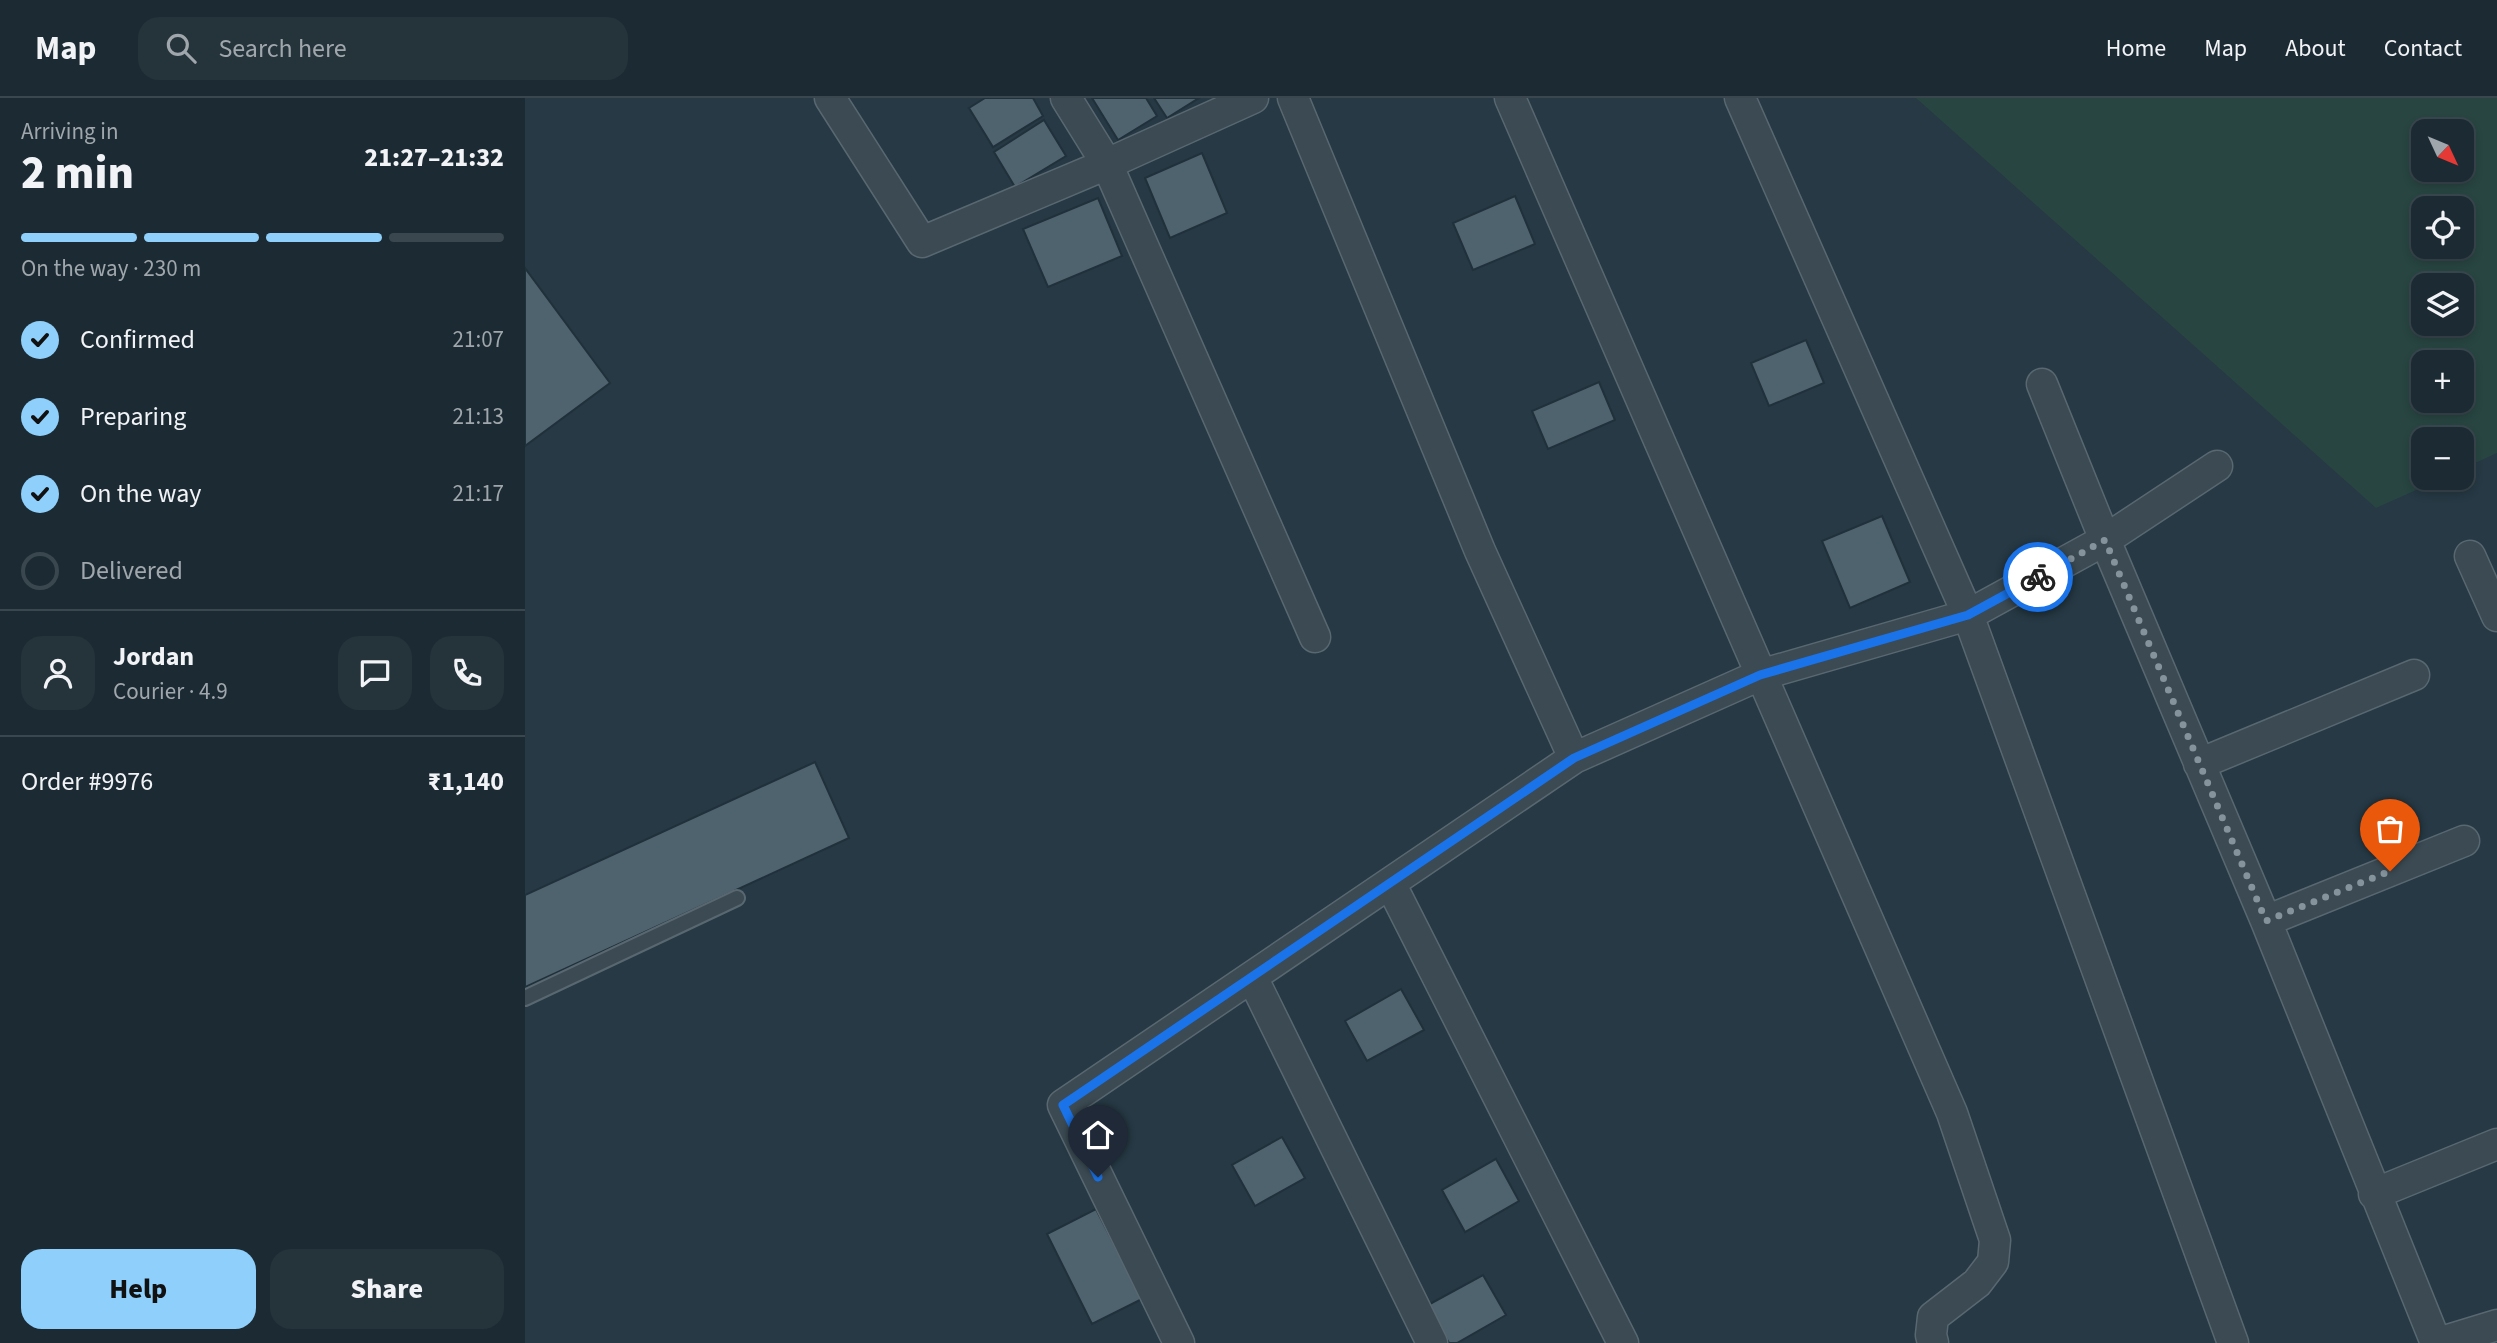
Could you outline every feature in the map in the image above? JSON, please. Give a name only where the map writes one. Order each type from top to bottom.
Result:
[{"type":"street","points":[[830,98],[922,242],[1107,164],[1253,98]]},
{"type":"street","points":[[1066,98],[1107,164],[1315,636]]},
{"type":"street","points":[[1293,98],[1480,551],[1574,758]]},
{"type":"street","points":[[1510,98],[1951,1113],[1995,1240],[1993,1262],[1977,1283],[1933,1317],[1933,1343]]},
{"type":"street","points":[[1740,98],[1968,615],[2233,1343]]},
{"type":"street","points":[[2042,384],[2266,921],[2374,1194],[2437,1343],[2497,1325]]},
{"type":"street","points":[[1179,1343],[1063,1105],[1574,758],[1760,675],[1968,615],[2105,540],[2217,466]]},
{"type":"street","points":[[2470,556],[2497,616]]},
{"type":"street","points":[[2199,764],[2414,675]]},
{"type":"street","points":[[2266,921],[2464,841]]},
{"type":"street","points":[[1391,883],[1623,1343]]},
{"type":"street","points":[[1252,977],[1432,1343]]},
{"type":"street","points":[[2374,1194],[2497,1144]]},
{"type":"lane","points":[[525,998],[737,898]]},
{"type":"green space","points":[[1916,98],[2497,98],[2497,453],[2474,464],[2474,427],[2411,427],[2411,490],[2416,490],[2376,508]]},
{"type":"building","points":[[985,98],[1033,98],[1043,116],[993,147],[969,108]]},
{"type":"building","points":[[1092,98],[1146,98],[1157,116],[1118,140]]},
{"type":"building","points":[[1154,98],[1199,98],[1167,118]]},
{"type":"building","points":[[1044,120],[1066,156],[1015,187],[994,152]]},
{"type":"building","points":[[1202,153],[1227,213],[1170,238],[1145,178]]},
{"type":"building","points":[[1515,196],[1535,244],[1473,270],[1453,223]]},
{"type":"building","points":[[1098,198],[1122,256],[1048,287],[1023,229]]},
{"type":"building","points":[[525,268],[610,383],[525,446]]},
{"type":"building","points":[[1806,340],[1824,383],[1769,406],[1751,363]]},
{"type":"building","points":[[1599,382],[1615,420],[1548,449],[1532,411]]},
{"type":"building","points":[[1882,516],[1910,582],[1850,608],[1822,541]]},
{"type":"building","points":[[815,762],[849,838],[525,987],[525,895]]},
{"type":"building","points":[[1401,989],[1424,1030],[1367,1061],[1345,1021]]},
{"type":"building","points":[[1282,1137],[1305,1178],[1255,1206],[1232,1165]]},
{"type":"building","points":[[1496,1159],[1519,1201],[1465,1232],[1442,1190]]},
{"type":"building","points":[[1096,1209],[1142,1299],[1092,1324],[1047,1234]]},
{"type":"building","points":[[1483,1275],[1506,1315],[1457,1343],[1449,1343],[1428,1305]]},
{"type":"way so far","points":[[2038,577],[2105,540],[2266,921],[2390,871]]},
{"type":"route","points":[[1098,1177],[1063,1105],[1574,758],[1760,675],[1968,615],[2038,577]]}]
